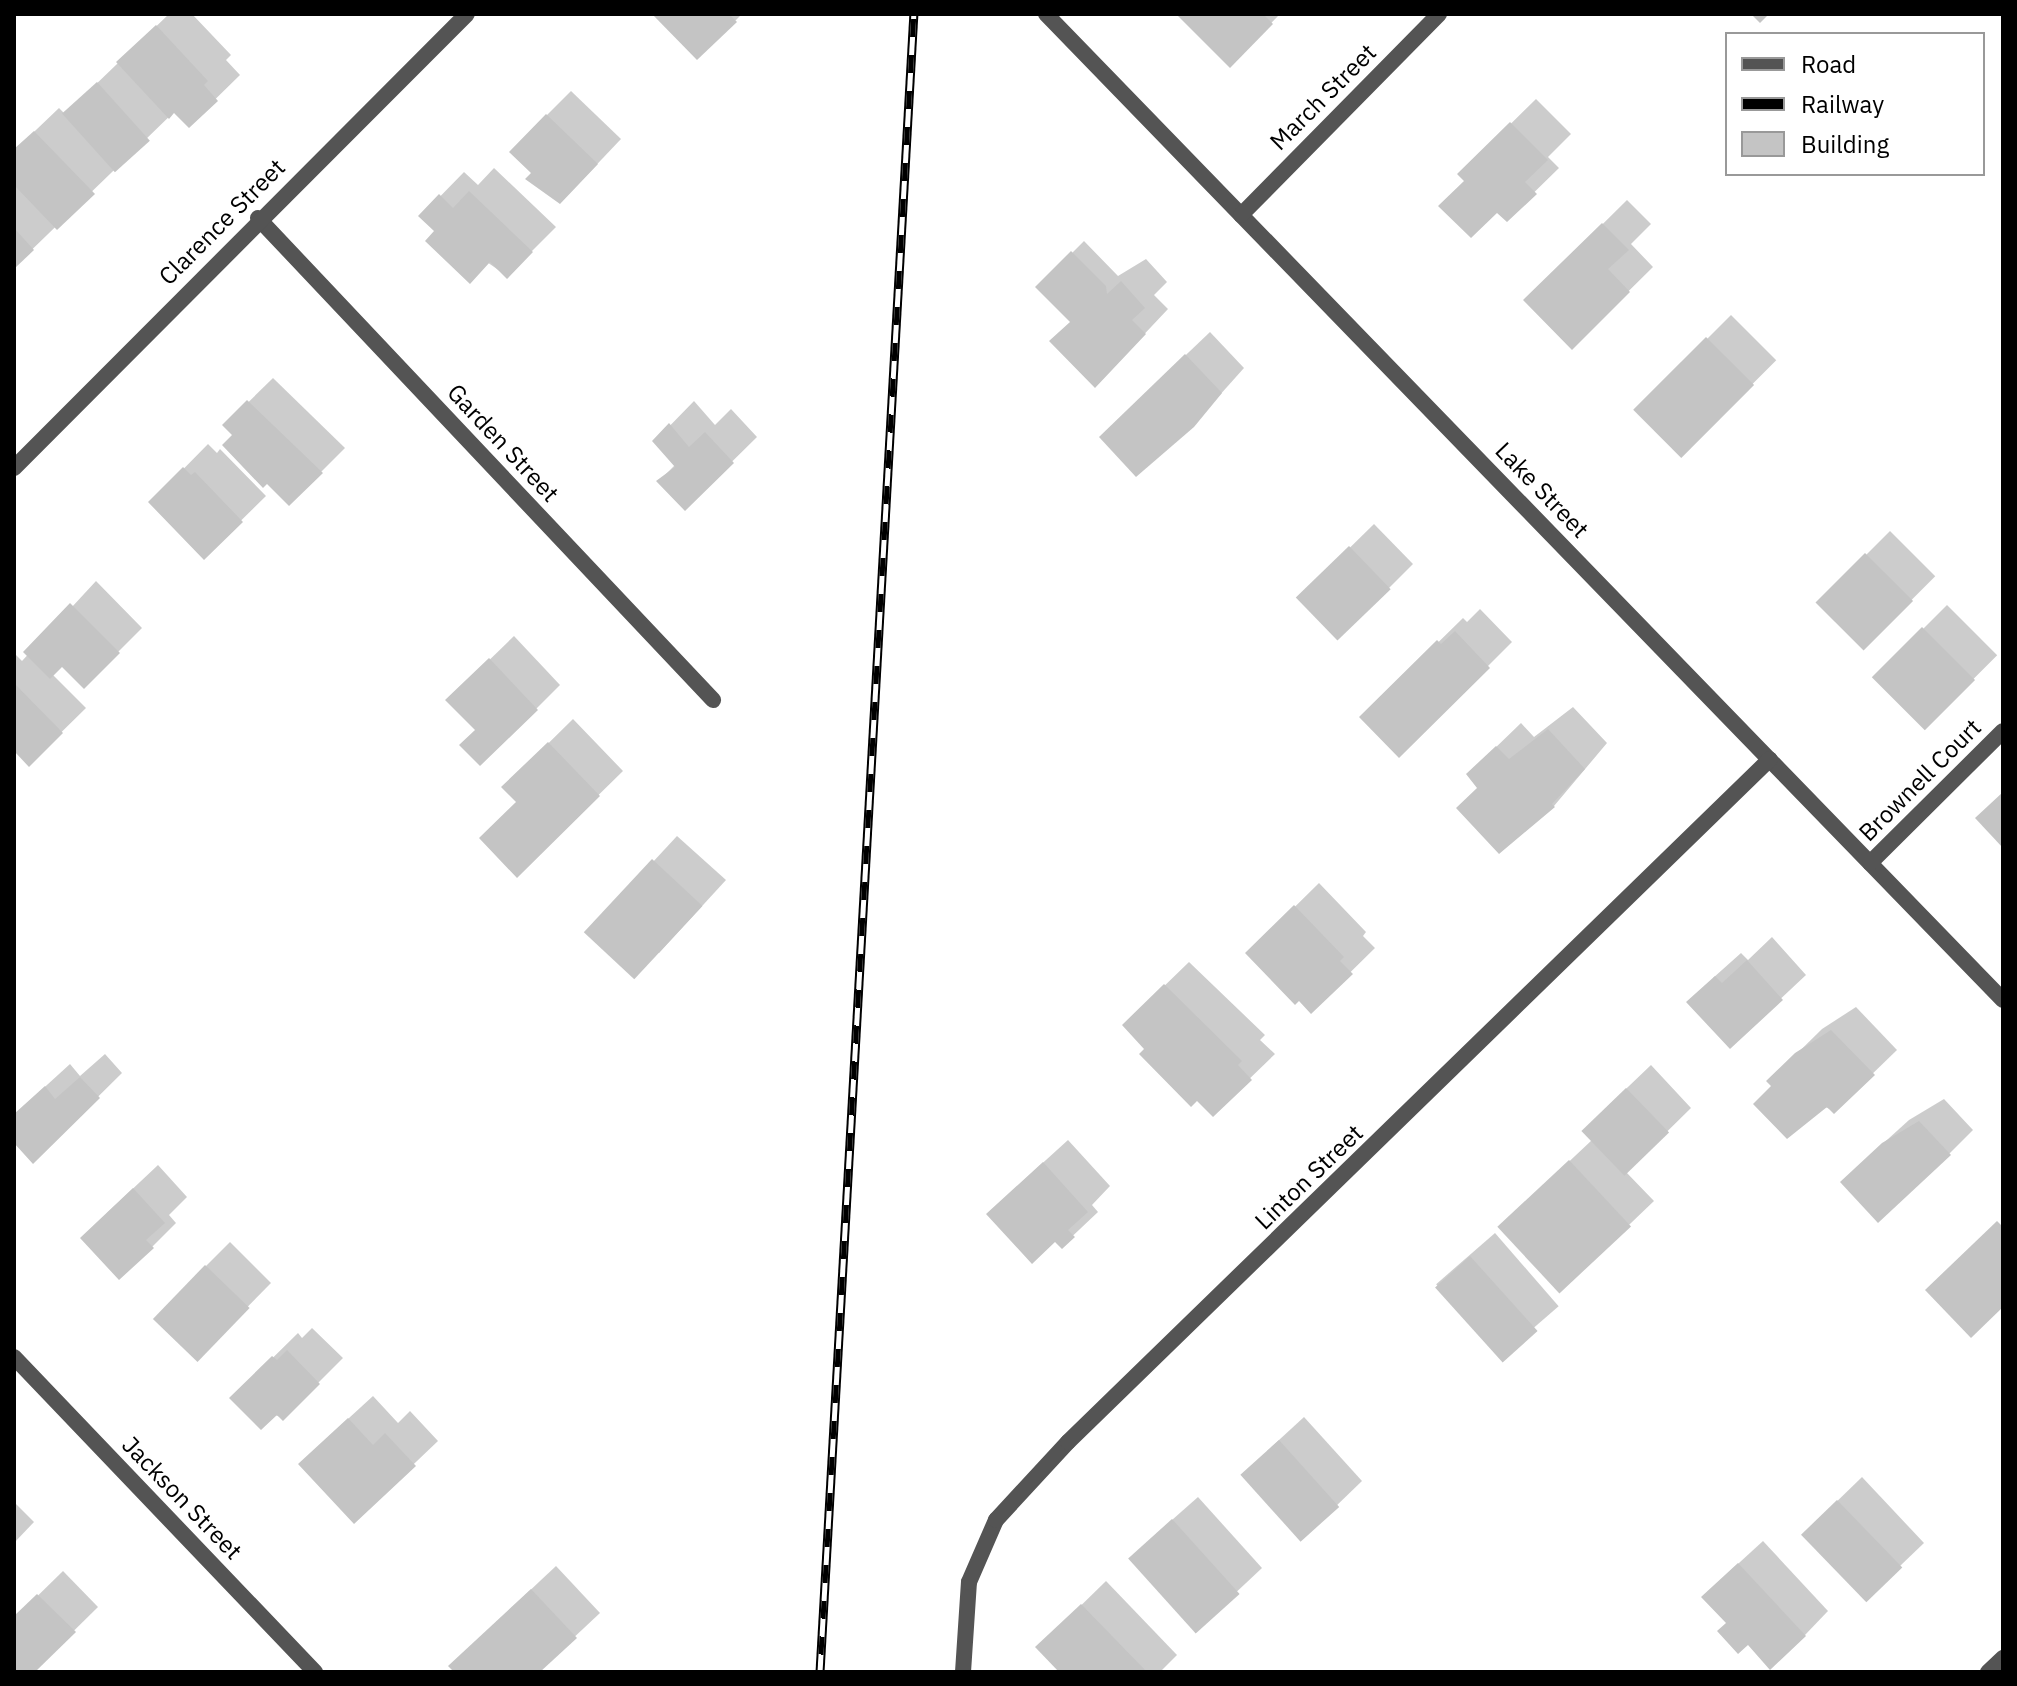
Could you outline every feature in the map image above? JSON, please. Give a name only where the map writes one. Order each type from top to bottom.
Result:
[{"type":"street","name":"Clarence Street","points":[[14,468],[258,218],[467,14]]},
{"type":"street","name":"Lake Street","points":[[1046,14],[2003,1000]]},
{"type":"street","name":"March Street","points":[[1241,215],[1439,14]]},
{"type":"street","name":"Garden Street","points":[[258,218],[713,700]]},
{"type":"street","name":"Brownell Court","points":[[1870,863],[2003,731]]},
{"type":"street","name":"Linton Street","points":[[963,1672],[969,1582],[996,1520],[1068,1442],[1770,759]]},
{"type":"street","name":"Jackson Street","points":[[14,1357],[315,1672]]},
{"type":"street","points":[[1988,1672],[2003,1658]]},
{"type":"building","points":[[652,14],[729,14],[737,22],[697,60]]},
{"type":"building","points":[[1176,14],[1263,14],[1273,24],[1230,68]]},
{"type":"building","points":[[1751,14],[1769,14],[1760,23]]},
{"type":"building","points":[[156,25],[208,81],[204,85],[218,101],[189,128],[174,113],[169,119],[116,62]]},
{"type":"building","points":[[97,82],[150,141],[115,172],[62,113]]},
{"type":"building","points":[[546,114],[598,164],[560,204],[525,179],[531,173],[509,152]]},
{"type":"building","points":[[1510,122],[1548,160],[1525,182],[1537,194],[1507,222],[1497,213],[1471,238],[1438,206],[1464,181],[1457,174]]},
{"type":"building","points":[[34,131],[95,194],[57,230],[14,185],[14,149]]},
{"type":"building","points":[[469,191],[533,252],[507,279],[490,262],[470,284],[425,241],[434,231],[418,216],[439,194],[453,208]]},
{"type":"building","points":[[1602,223],[1629,250],[1608,269],[1630,292],[1572,350],[1523,300]]},
{"type":"building","points":[[14,228],[34,250],[14,269]]},
{"type":"building","points":[[1071,251],[1106,286],[1107,294],[1121,281],[1145,308],[1132,320],[1146,334],[1095,388],[1049,341],[1070,322],[1035,287]]},
{"type":"building","points":[[1706,337],[1754,385],[1681,458],[1633,410]]},
{"type":"building","points":[[1185,354],[1222,393],[1194,427],[1136,477],[1099,437]]},
{"type":"building","points":[[247,400],[323,473],[289,506],[267,484],[263,488],[222,445],[232,435],[222,425]]},
{"type":"building","points":[[669,423],[689,447],[705,432],[734,463],[685,511],[656,481],[675,467],[652,441]]},
{"type":"building","points":[[183,467],[191,475],[195,472],[243,522],[204,560],[148,502]]},
{"type":"building","points":[[1349,546],[1391,589],[1337,641],[1296,597]]},
{"type":"building","points":[[1865,553],[1913,601],[1864,651],[1816,602]]},
{"type":"building","points":[[70,603],[120,653],[84,689],[62,667],[50,679],[23,652]]},
{"type":"building","points":[[1922,627],[1975,680],[1925,730],[1872,677]]},
{"type":"building","points":[[1455,631],[1490,668],[1399,758],[1359,717],[1437,640],[1441,644]]},
{"type":"building","points":[[489,658],[538,710],[480,766],[459,745],[475,730],[445,700]]},
{"type":"building","points":[[14,683],[63,733],[29,767],[14,751]]},
{"type":"building","points":[[1548,729],[1585,769],[1552,804],[1555,807],[1499,854],[1456,808],[1477,788],[1466,774],[1496,746],[1509,759]]},
{"type":"building","points":[[548,742],[600,796],[517,878],[479,838],[516,802],[501,787]]},
{"type":"building","points":[[2003,792],[2003,848],[1975,818]]},
{"type":"building","points":[[652,859],[702,906],[634,979],[584,932]]},
{"type":"building","points":[[1294,905],[1344,957],[1340,961],[1353,974],[1311,1014],[1299,1001],[1295,1005],[1245,953]]},
{"type":"building","points":[[1747,960],[1783,1000],[1730,1049],[1686,1002],[1715,976],[1722,983]]},
{"type":"building","points":[[1164,984],[1242,1061],[1238,1065],[1252,1080],[1213,1117],[1197,1101],[1191,1107],[1139,1054],[1144,1049],[1122,1025]]},
{"type":"building","points":[[1831,1030],[1875,1075],[1834,1114],[1827,1107],[1787,1139],[1753,1104],[1771,1086],[1766,1081],[1795,1053]]},
{"type":"building","points":[[80,1077],[100,1098],[33,1164],[14,1143],[14,1114],[45,1086],[55,1099]]},
{"type":"building","points":[[1626,1088],[1669,1133],[1624,1176],[1581,1131]]},
{"type":"building","points":[[1919,1121],[1951,1155],[1878,1223],[1840,1182],[1882,1143]]},
{"type":"building","points":[[1569,1160],[1631,1227],[1559,1293],[1497,1227]]},
{"type":"building","points":[[1043,1162],[1088,1212],[1068,1230],[1075,1237],[1062,1249],[1055,1242],[1032,1264],[986,1214]]},
{"type":"building","points":[[133,1188],[165,1223],[146,1240],[154,1248],[119,1280],[80,1238]]},
{"type":"building","points":[[1997,1221],[2003,1227],[2003,1307],[1971,1338],[1925,1290]]},
{"type":"building","points":[[1470,1256],[1538,1331],[1503,1363],[1435,1287]]},
{"type":"building","points":[[205,1265],[250,1308],[197,1362],[153,1319]]},
{"type":"building","points":[[287,1350],[320,1384],[283,1421],[277,1415],[261,1430],[229,1398],[272,1356],[277,1360]]},
{"type":"building","points":[[348,1418],[373,1445],[385,1433],[416,1466],[354,1524],[298,1464]]},
{"type":"building","points":[[1279,1440],[1339,1507],[1301,1542],[1240,1475]]},
{"type":"building","points":[[1837,1500],[1902,1568],[1866,1602],[1801,1535]]},
{"type":"building","points":[[1172,1519],[1240,1594],[1196,1634],[1128,1558]]},
{"type":"building","points":[[1738,1563],[1806,1636],[1770,1670],[1748,1645],[1738,1654],[1717,1631],[1726,1623],[1701,1597]]},
{"type":"building","points":[[531,1589],[577,1638],[540,1672],[454,1672],[448,1666]]},
{"type":"building","points":[[37,1594],[76,1632],[35,1672],[14,1672],[14,1616]]},
{"type":"building","points":[[1081,1604],[1147,1672],[1059,1672],[1035,1647]]},
{"type":"railway","points":[[820,1672],[914,14]]}]
